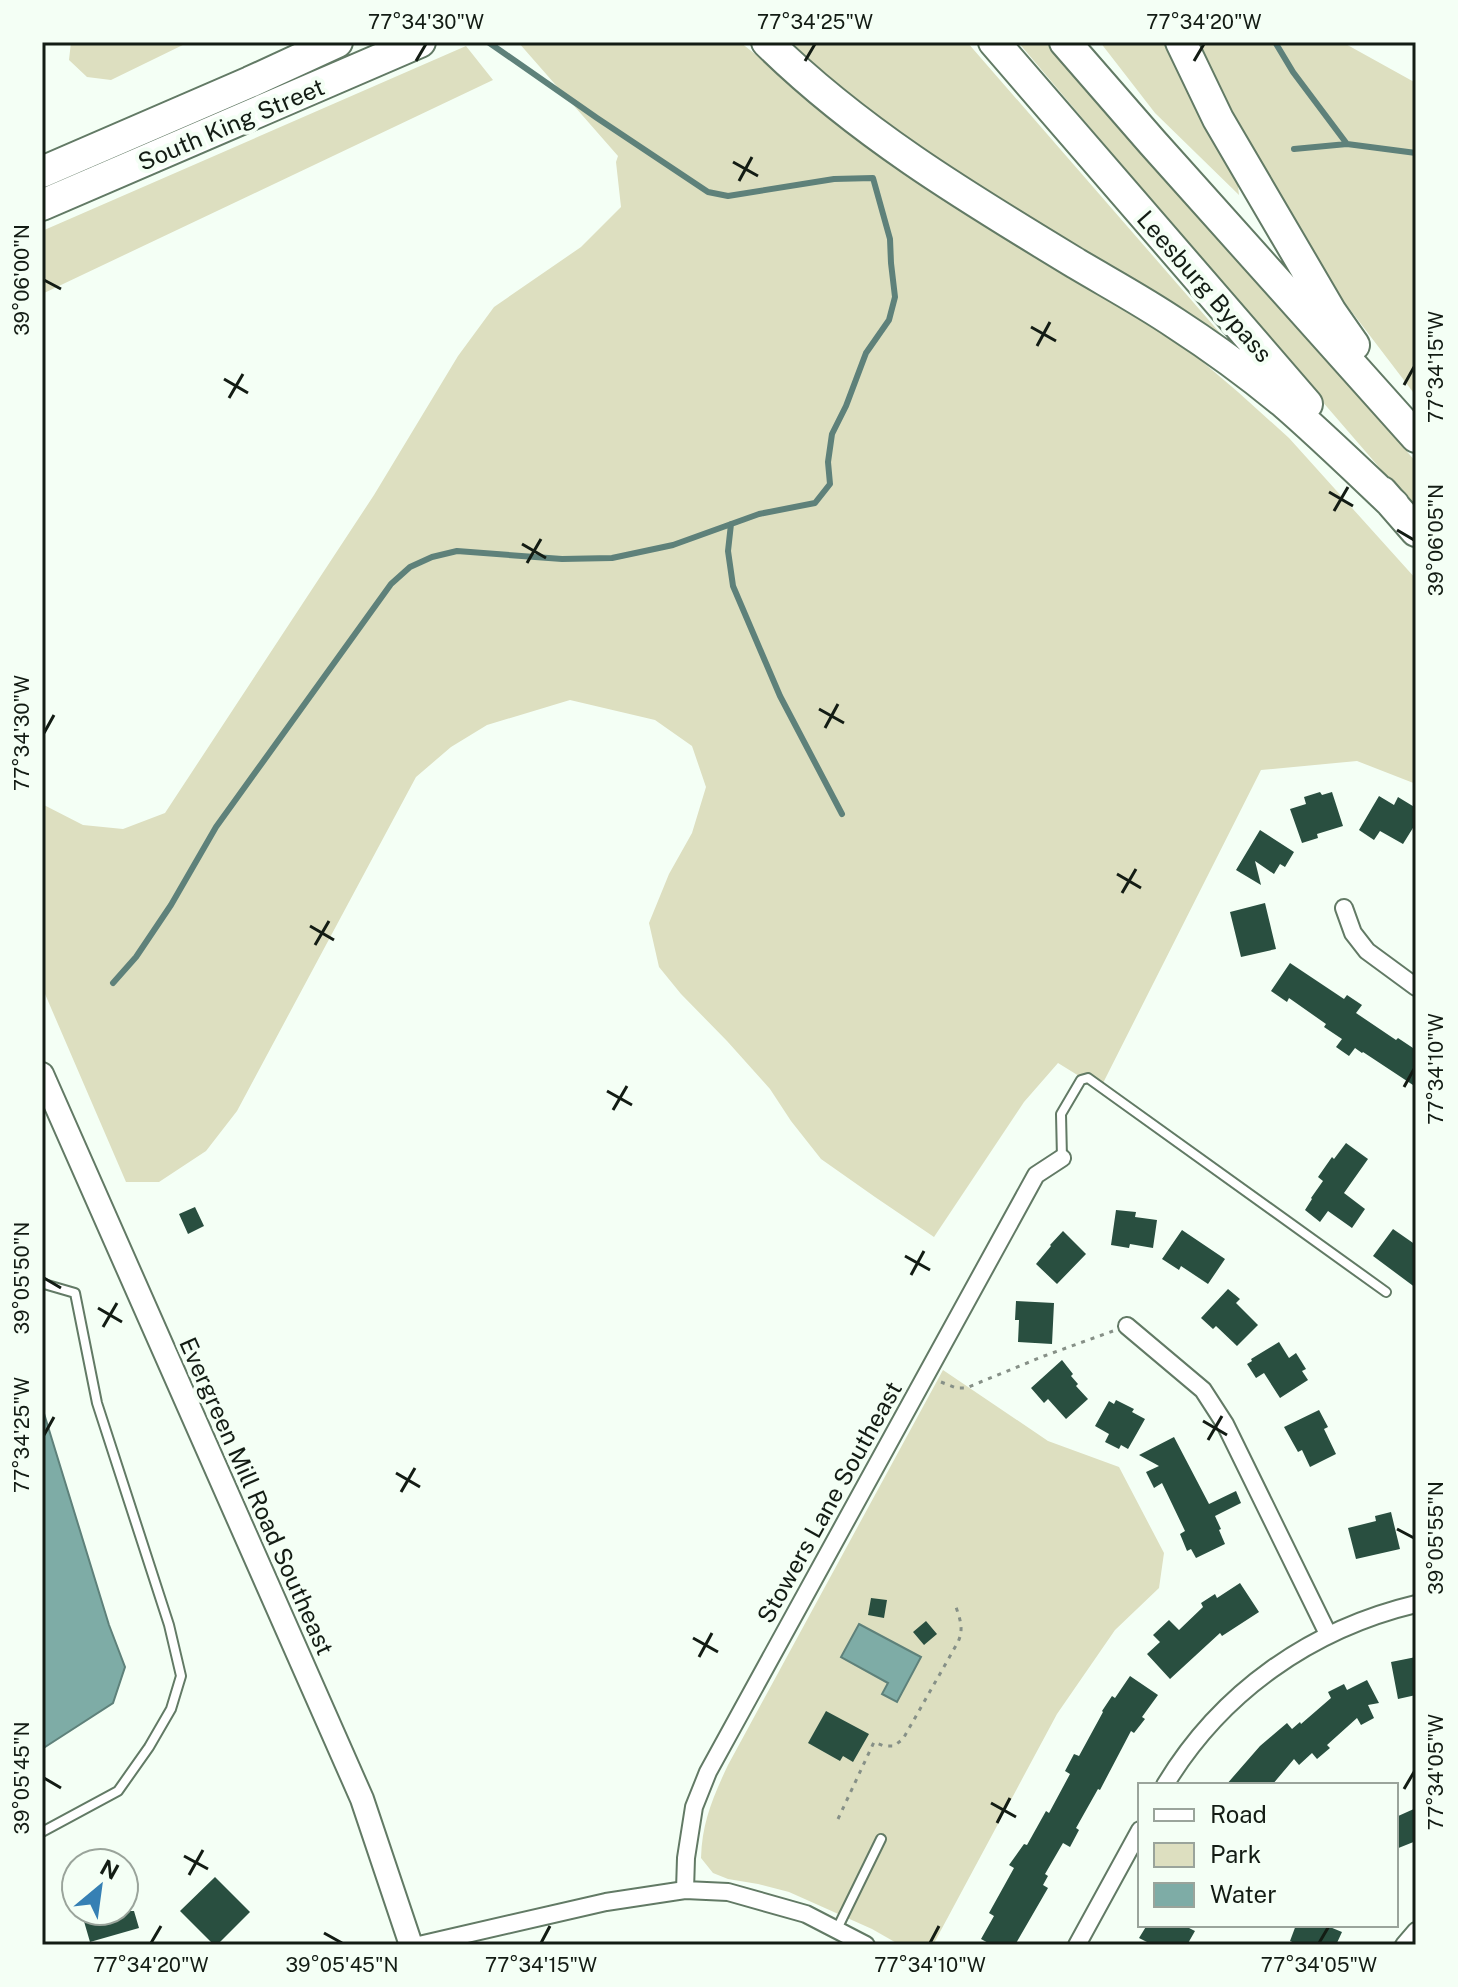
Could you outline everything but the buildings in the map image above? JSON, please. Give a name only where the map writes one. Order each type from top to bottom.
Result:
[{"type":"highway","name":"South King Street","points":[[42,172],[337,42]]},
{"type":"highway","name":"South King Street","points":[[42,205],[420,42]]},
{"type":"highway","points":[[767,42],[838,106],[889,145],[1174,322],[1232,363],[1281,401],[1394,505]]},
{"type":"highway","name":"Leesburg Bypass","points":[[994,42],[1416,531]]},
{"type":"highway","points":[[1065,42],[1416,437]]},
{"type":"highway","points":[[1181,42],[1218,119],[1331,312],[1416,431]]},
{"type":"main road","name":"Evergreen Mill Road Southeast","points":[[42,1074],[362,1799],[411,1945]]},
{"type":"street","points":[[1344,908],[1353,933],[1367,951],[1416,987]]},
{"type":"street","name":"Stowers Lane Southeast","points":[[685,1890],[686,1858],[694,1807],[708,1772],[1036,1175],[1062,1158]]},
{"type":"street","points":[[1127,1326],[1203,1390],[1225,1424],[1328,1634]]},
{"type":"street","points":[[1166,1783],[1201,1733],[1227,1705],[1291,1654],[1328,1634],[1416,1604]]},
{"type":"street","points":[[1077,1945],[1138,1834]]},
{"type":"street","points":[[419,1945],[606,1902],[685,1890],[728,1892],[806,1914],[866,1945]]},
{"type":"street","points":[[1404,1945],[1416,1931]]},
{"type":"lane","points":[[1062,1158],[1061,1114],[1081,1080],[1088,1078],[1386,1292]]},
{"type":"lane","points":[[42,1832],[118,1791],[171,1709],[181,1676],[169,1625],[97,1403],[75,1293],[44,1284]]},
{"type":"lane","points":[[837,1929],[881,1839]]},
{"type":"path","points":[[927,1375],[956,1388],[966,1388],[1127,1326]]},
{"type":"path","points":[[838,1819],[874,1742],[894,1746],[903,1739],[958,1642],[962,1624],[956,1607]]},
{"type":"green space","points":[[71,42],[189,42],[111,80],[87,77],[69,60]]},
{"type":"green space","points":[[518,42],[740,42],[860,138],[988,228],[1145,319],[1185,347],[1289,438],[1416,579],[1416,784],[1357,761],[1261,770],[1100,1089],[1058,1063],[1024,1102],[934,1237],[821,1159],[770,1089],[659,967],[649,923],[669,874],[692,833],[706,787],[692,746],[655,720],[570,700],[487,725],[451,747],[416,777],[237,1111],[206,1151],[159,1182],[126,1182],[42,987],[42,804],[83,825],[123,829],[165,813],[374,495],[458,356],[494,307],[581,247],[621,207],[618,156]]},
{"type":"green space","points":[[791,42],[967,42],[1253,371],[959,176],[835,83]]},
{"type":"green space","points":[[1018,42],[1055,42],[1416,462],[1416,510],[1283,356]]},
{"type":"green space","points":[[1100,42],[1168,42],[1237,178],[1239,195],[1155,113]]},
{"type":"green space","points":[[1198,42],[1342,42],[1416,83],[1416,396],[1345,303],[1303,237],[1238,126]]},
{"type":"green space","points":[[466,46],[493,80],[42,294],[42,231]]},
{"type":"green space","points":[[943,1370],[1048,1441],[1119,1467],[1164,1553],[1159,1588],[1115,1630],[1057,1714],[933,1945],[900,1945],[789,1892],[713,1873],[701,1858],[709,1810],[728,1765]]},
{"type":"water","points":[[42,1407],[109,1625],[125,1667],[113,1703],[42,1749]]},
{"type":"water","points":[[859,1624],[921,1657],[897,1702],[882,1694],[888,1683],[841,1657]]},
{"type":"waterway","points":[[113,983],[136,957],[171,905],[216,827],[391,584],[410,567],[457,551],[562,559],[612,558],[673,545],[759,514],[815,503],[830,484],[828,462],[832,434],[866,353],[889,320],[895,297],[890,239],[873,178],[834,179],[728,196],[708,192],[488,42]]},
{"type":"waterway","points":[[1275,42],[1293,72],[1347,144]]},
{"type":"waterway","points":[[1294,149],[1347,144],[1416,153]]},
{"type":"waterway","points":[[731,524],[728,551],[733,586],[780,696],[842,814]]}]
